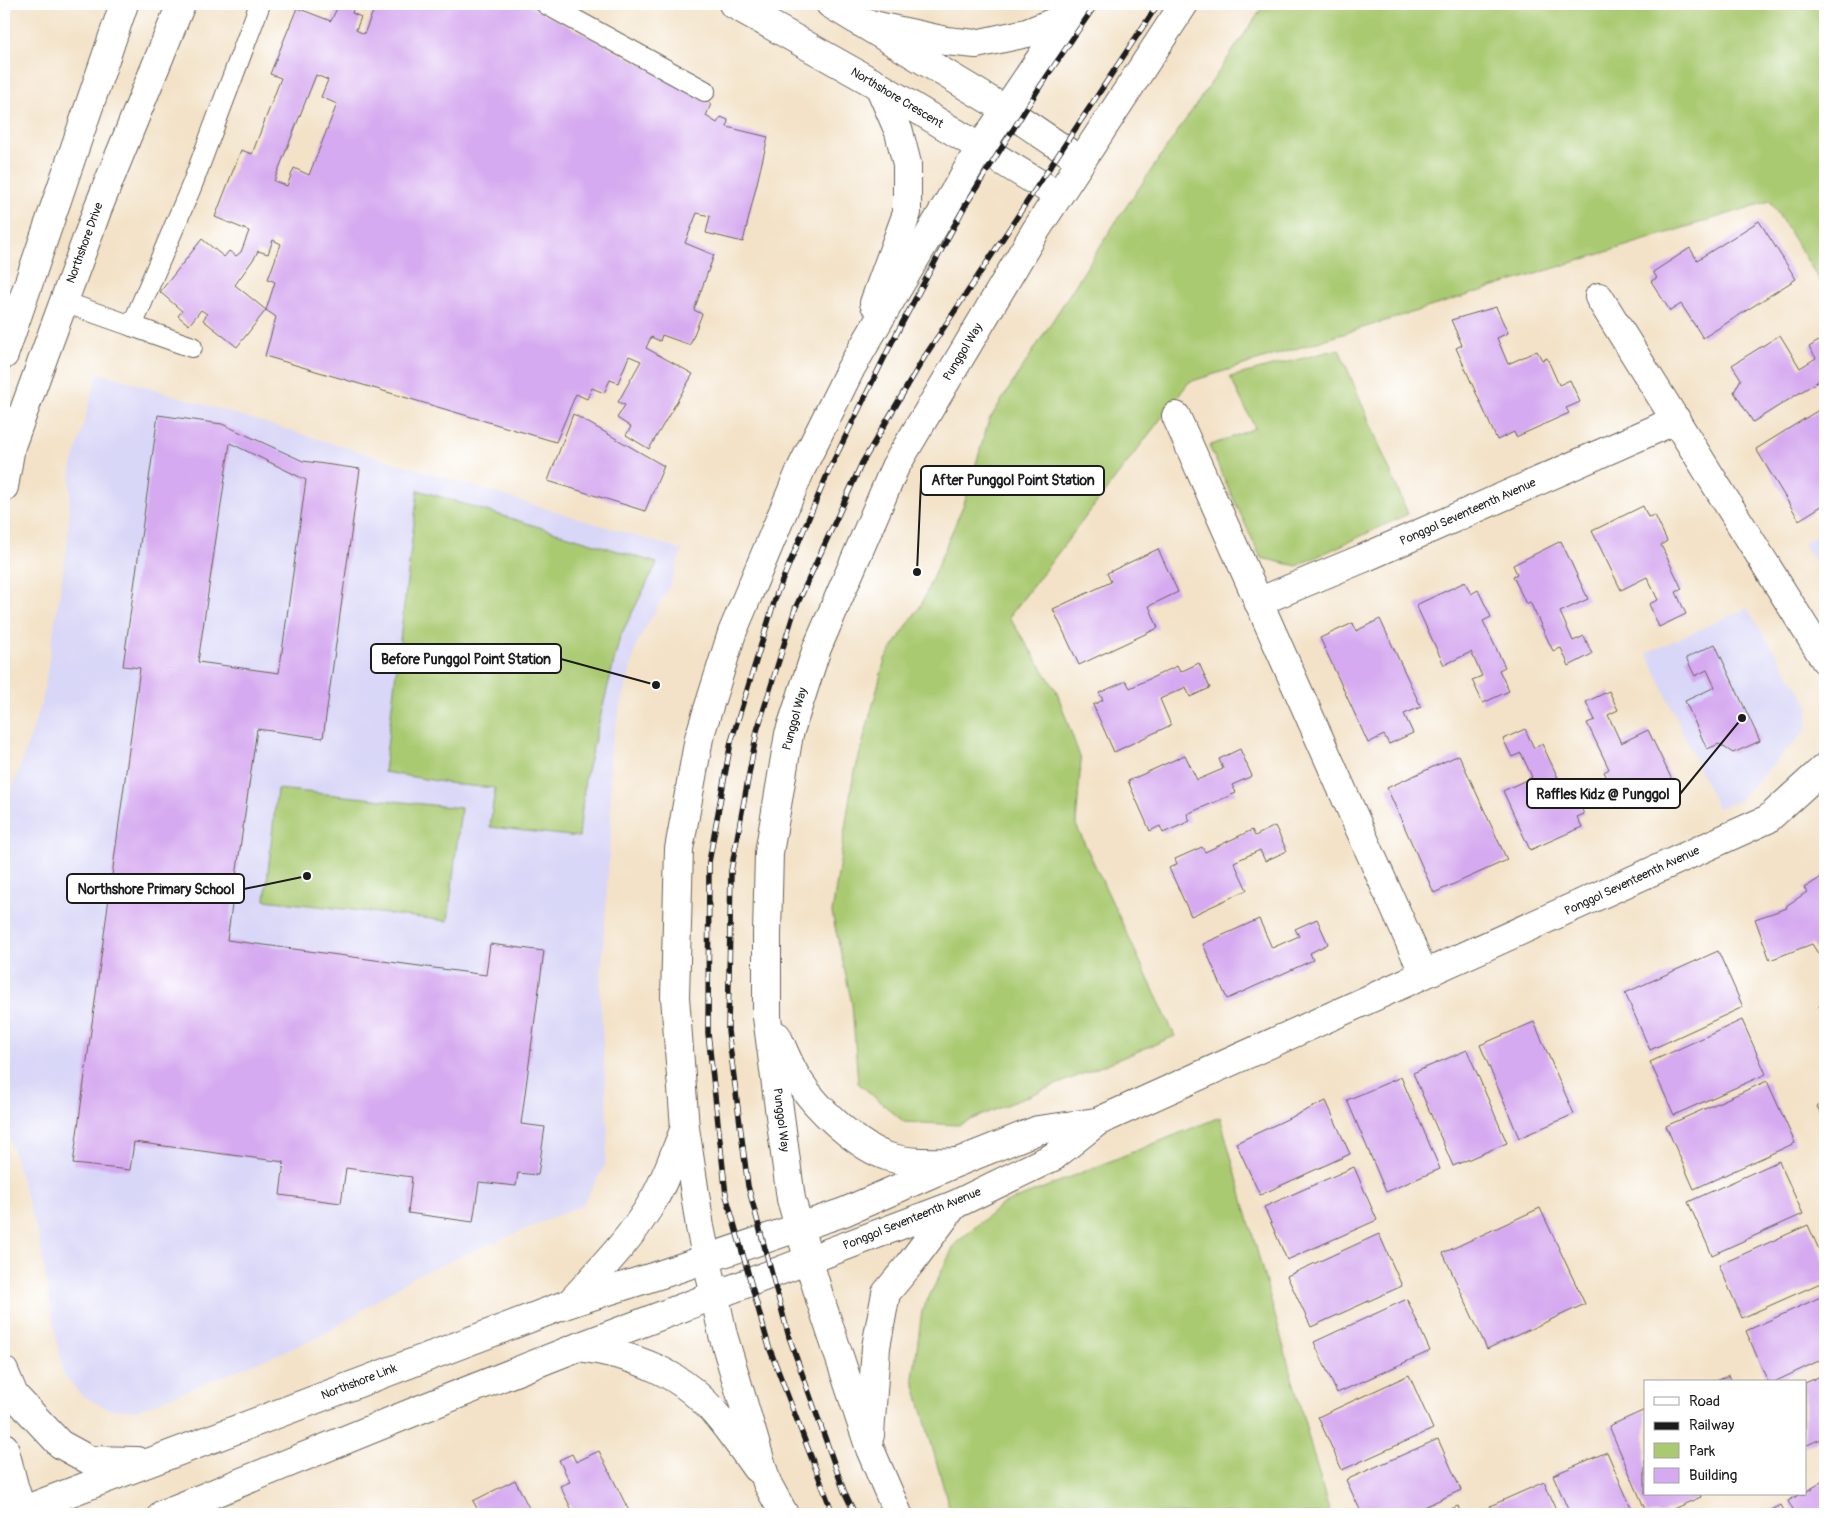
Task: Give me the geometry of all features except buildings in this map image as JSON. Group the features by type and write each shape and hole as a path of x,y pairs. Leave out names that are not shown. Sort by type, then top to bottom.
{"street":[{"path":"4,355 124,4"},
{"name":"Northshore Drive","path":"4,487 12,446 98,208 181,4"},
{"name":"Northshore Crescent","path":"734,4 878,86 1058,195"},
{"path":"830,4 1006,110 1080,161"},
{"name":"Punggol Way","path":"898,1514 870,1449 808,1260 791,1198 767,1017 769,852 789,734 817,648 895,467 1058,195 1184,4"},
{"path":"859,22 946,41 976,44 1027,33 1073,10"},
{"path":"767,1483 723,1335 707,1259 685,1128 675,998 679,849 699,738 732,633 801,469 851,368 980,148 1073,10"},
{"path":"851,368 907,213 907,164 899,132 878,86"},
{"path":"1599,297 1825,660"},
{"path":"1176,416 1424,974"},
{"name":"Ponggol Seventeenth Avenue","path":"1258,602 1382,550 1676,419"},
{"name":"Ponggol Seventeenth Avenue","path":"715,1295 954,1205 1052,1157 1097,1122 1548,920 1768,819 1825,767"},
{"path":"767,1017 798,1081 820,1110 859,1141 888,1157 911,1162 958,1162"},
{"name":"Ponggol Seventeenth Avenue","path":"707,1259 844,1212 958,1162 1038,1130 1097,1122"},
{"path":"570,1303 625,1243 655,1198 685,1128"},
{"path":"870,1449 876,1348 886,1293 954,1205"},
{"name":"Northshore Link","path":"20,1513 151,1461 570,1303 707,1259"},
{"path":"164,1514 416,1410 715,1295"},
{"path":"578,1347 611,1351 667,1373 692,1391 719,1417 767,1483 784,1514"},
{"path":"4,1371 14,1395 60,1444 89,1460 151,1461"},
{"path":"4,1447 20,1513"}],"lane":[{"path":"132,326 192,185 260,4"},
{"path":"546,4 705,90"},
{"path":"64,302 192,347"}],"shaded area":[{"path":"98,372 682,550 669,587 637,643 610,749 611,830 600,994 608,1130 605,1166 582,1205 415,1276 320,1337 136,1411 109,1409 82,1396 63,1374 39,1240 10,1141 4,1014 4,923 9,799 42,702 67,548 71,470"},
{"path":"1825,530 1825,578 1803,544"},
{"path":"1747,608 1809,705 1806,730 1738,801 1717,808 1647,653"}],"green space":[{"path":"1265,4 1825,4 1825,289 1770,201 1189,382 1009,617 1056,690 1081,760 1076,825 1175,1036 958,1125 904,1122 858,1083 852,1004 832,913 852,783 885,659 921,605 965,501 989,420 1115,223"},
{"path":"1339,349 1408,514 1297,566 1261,558 1209,446 1255,428 1230,377"},
{"path":"418,490 657,563 620,637 585,779 579,837 490,827 495,788 460,785 384,772"},
{"path":"277,789 461,808 448,921 265,900"},
{"path":"1220,1117 1330,1514 951,1514 913,1378 922,1311 955,1244 1001,1205"}],"railway":[{"path":"833,1514 769,1347 726,1195 708,1033 709,862 731,742 777,593 830,468 891,344 965,206 1041,85 1096,4"},
{"path":"855,1514 844,1491 789,1337 748,1186 728,1031 731,871 757,731 795,609 862,463 925,356 1158,4"}],"place":[{"name":"After Punggol Point Station","path":"917,572"},
{"name":"Before Punggol Point Station","path":"656,685"},
{"name":"Raffles Kidz @ Punggol","path":"1742,718"},
{"name":"Northshore Primary School","path":"307,876"}]}
